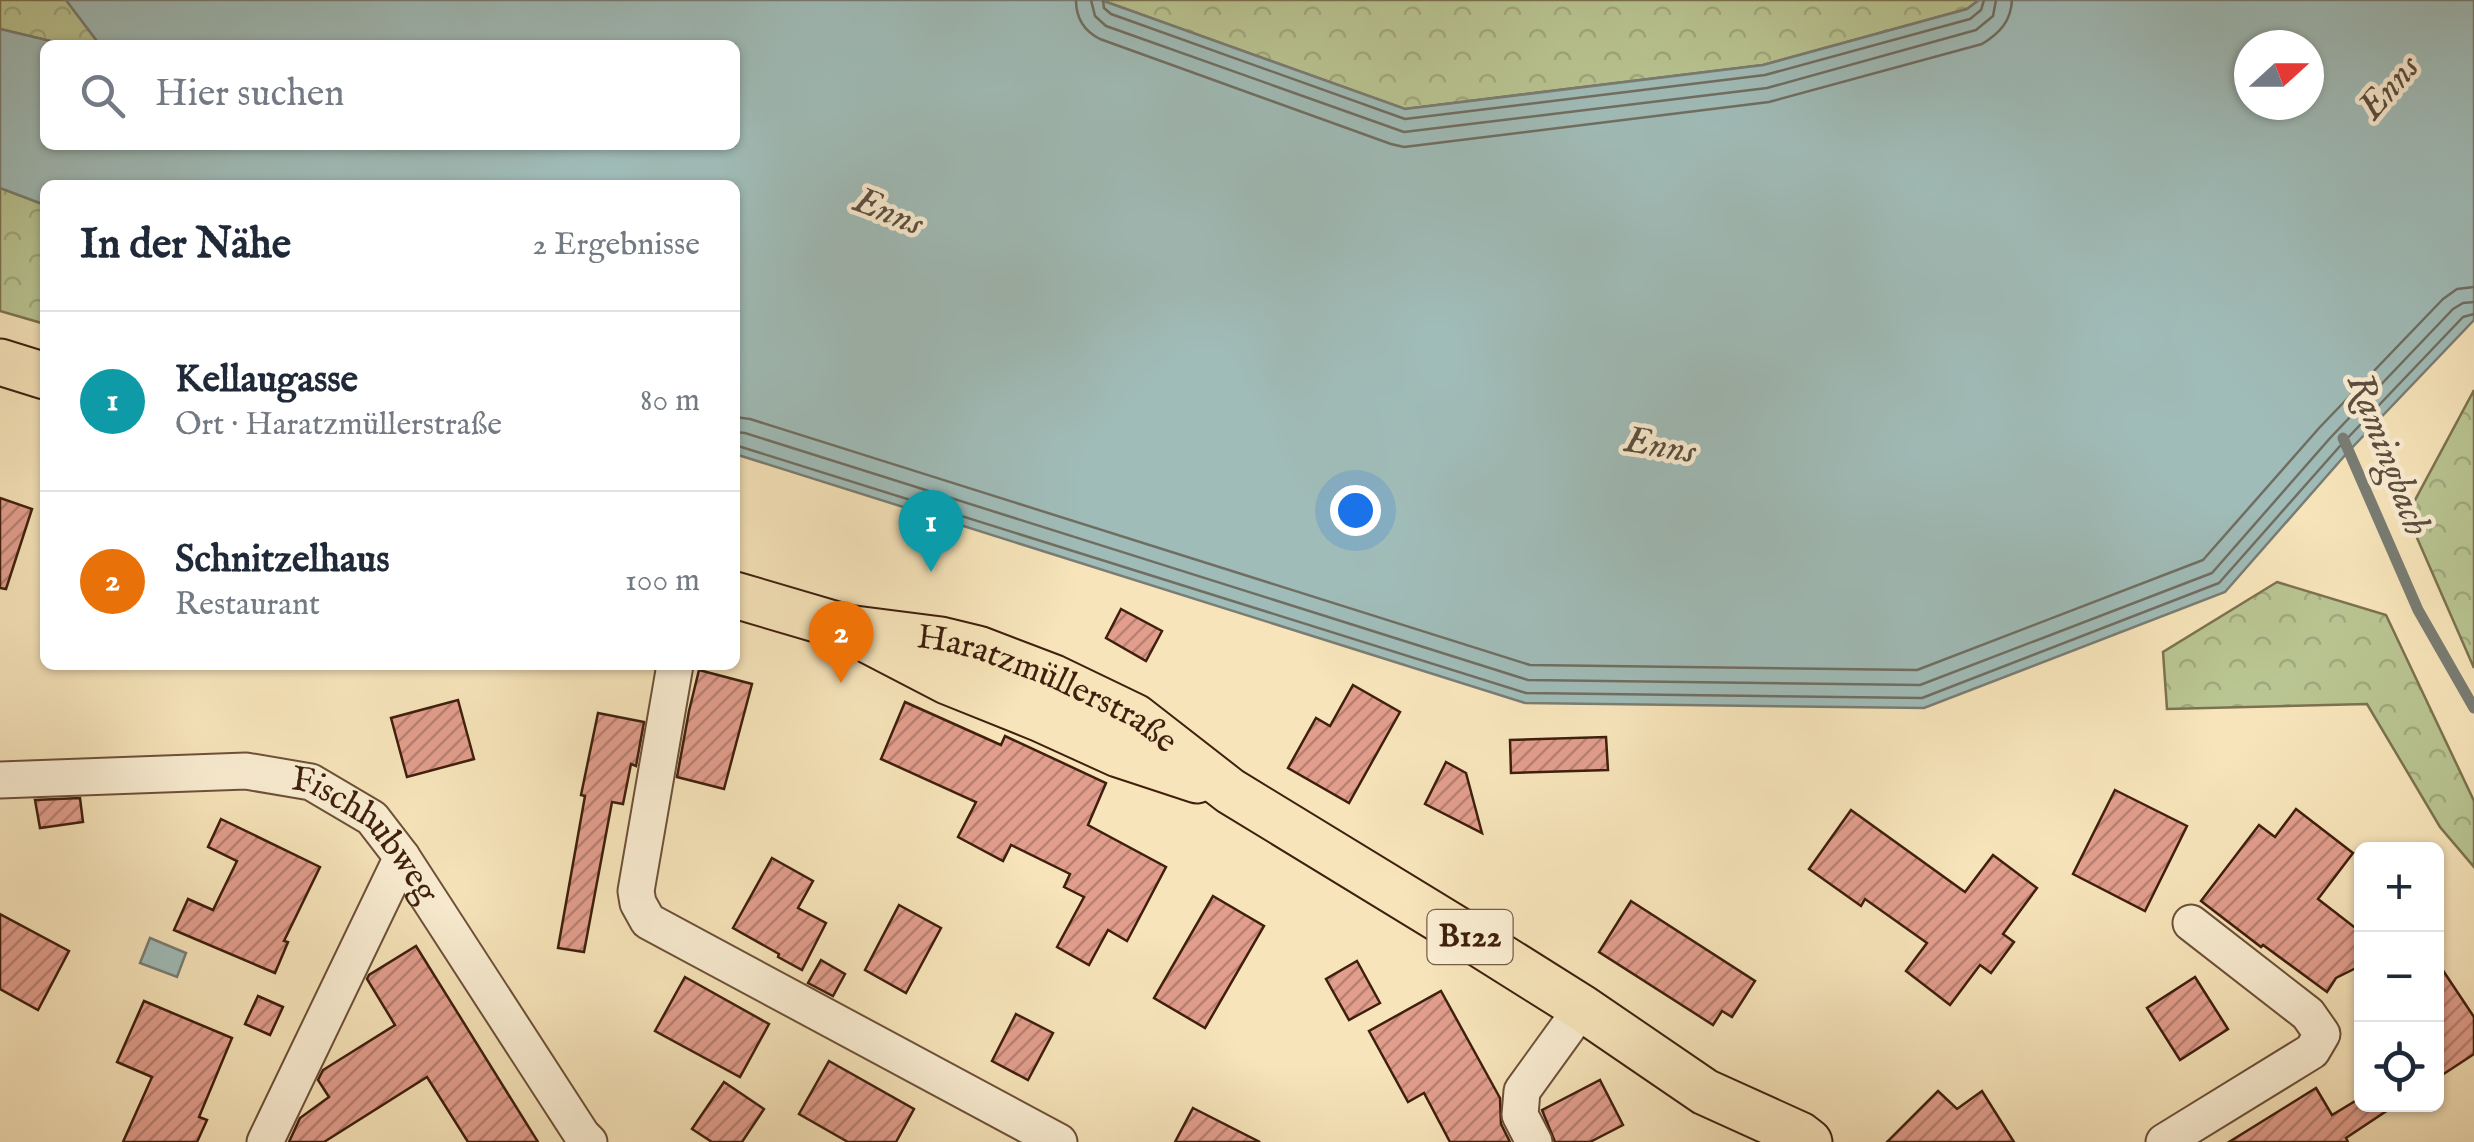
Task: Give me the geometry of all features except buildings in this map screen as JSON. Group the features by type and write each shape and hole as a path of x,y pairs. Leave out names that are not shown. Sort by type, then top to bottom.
{"main road":[{"path":"0,362 40,374"},
{"name":"Haratzmüllerstraße","path":"740,596 847,628 941,640 978,649 1054,678 1136,717 1230,791 1582,1008 1705,1092 1809,1142"},
{"name":"Haratzmüllerstraße","path":"1705,1092 1748,1142"}],"street":[{"path":"674,670 636,890 648,921 1059,1142"},
{"name":"Fischhubweg","path":"0,780 246,771 311,782 372,818 402,857 589,1142"},
{"path":"265,1142 402,857"},
{"path":"2164,1142 2312,1051 2322,1034 2308,1014 2191,923"},
{"path":"1534,1142 1520,1115 1522,1091 1582,1008"}],"green space":[{"path":"0,0 66,0 96,40 46,40 0,29"},
{"path":"1101,0 1979,0 1967,9 1763,65 1405,109"},
{"path":"0,188 40,203 40,323 0,311"},
{"path":"2474,390 2474,668 2407,515"},
{"path":"2277,582 2386,615 2474,801 2474,867 2440,827 2367,704 2167,709 2163,652"}],"water":[{"name":"Enns","path":"66,0 1101,0 1405,109 1763,65 1967,9 1979,0 2474,0 2474,320 2347,453 2225,592 1924,708 1525,703 740,456 740,180 40,180 40,203 0,188 0,29 46,40 40,40 40,150 740,150 740,40 96,40"},
{"path":"150,938 186,953 177,977 140,963"}],"waterway":[{"name":"Ramingbach","path":"2343,438 2418,610 2474,708"}],"place":[{"name":"Kellaugasse","path":"931,572"},
{"name":"Schnitzelhaus","path":"841,683"}]}
